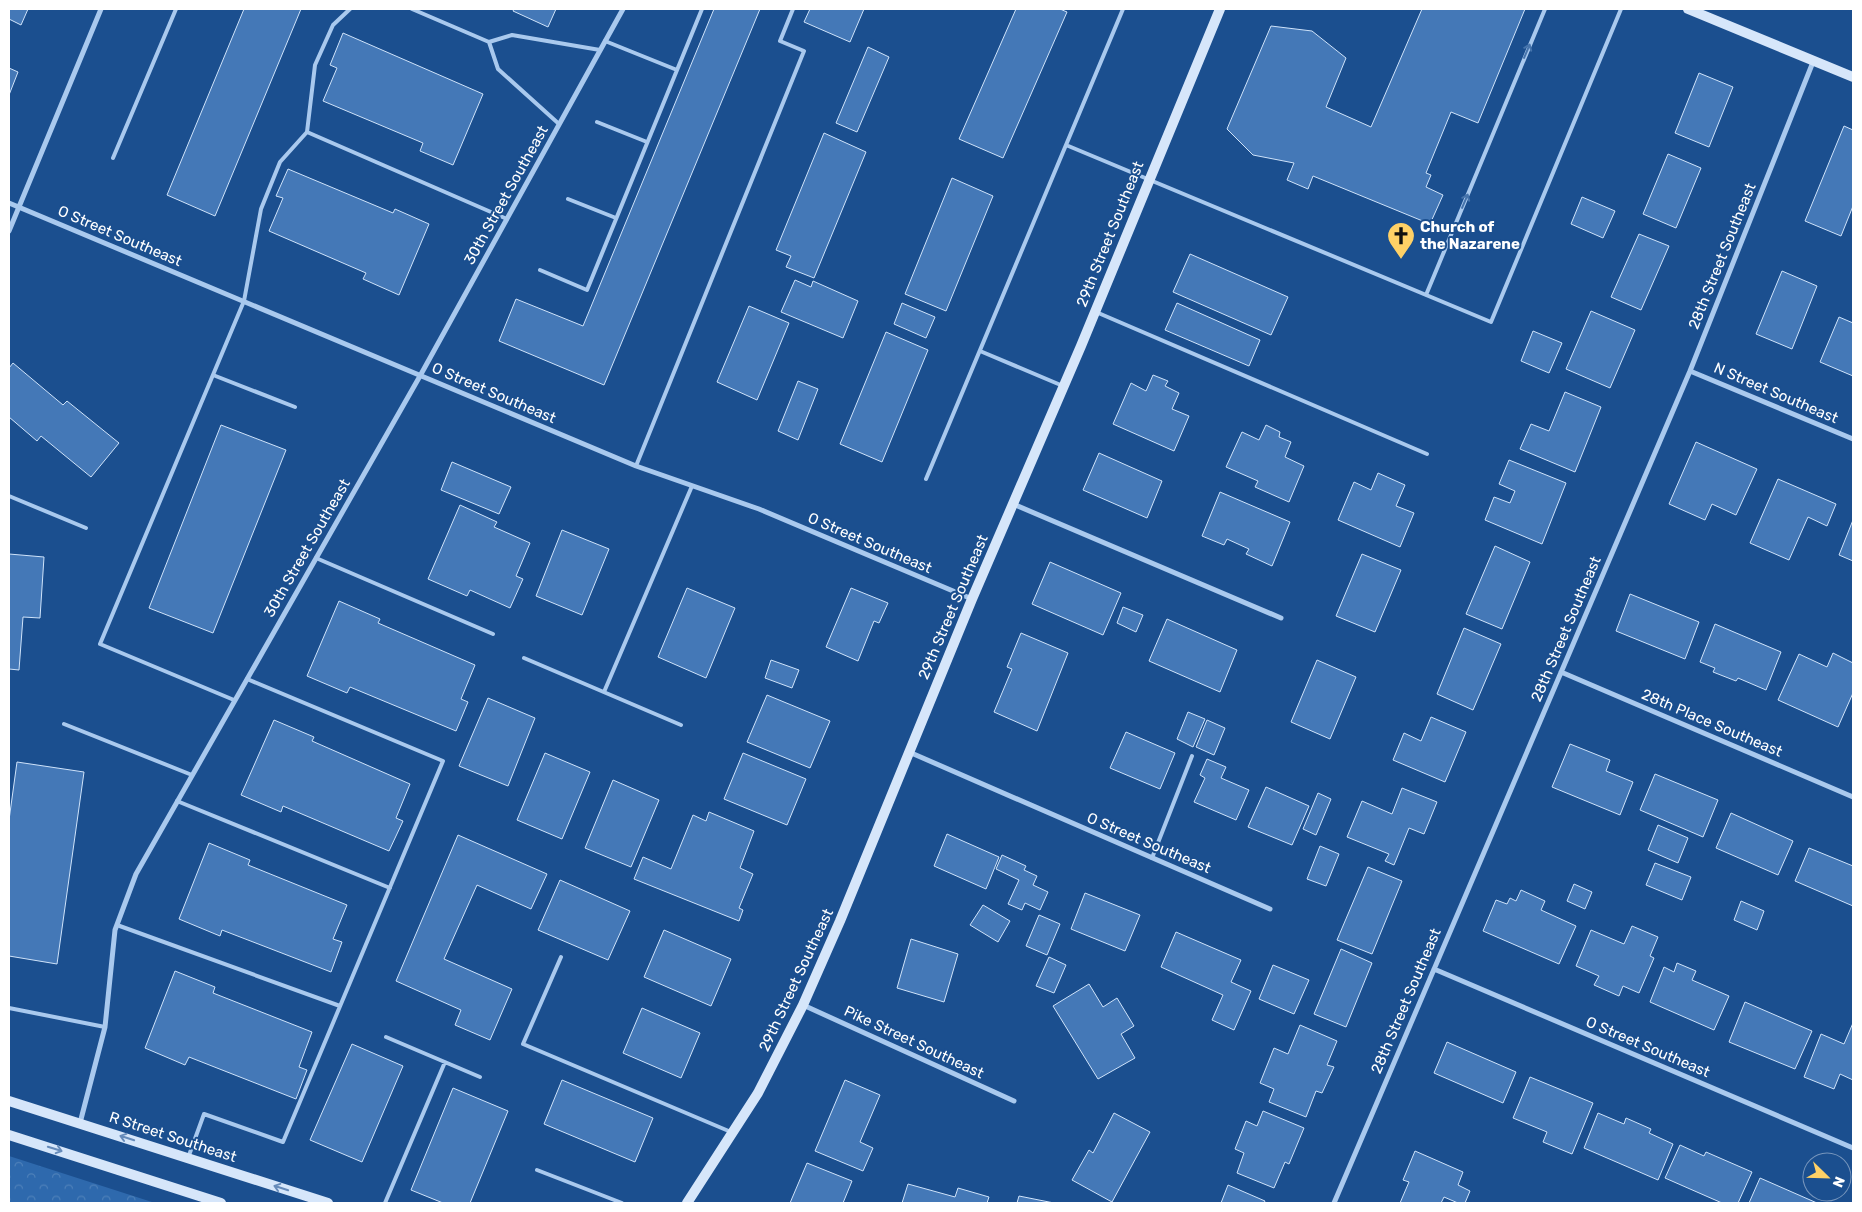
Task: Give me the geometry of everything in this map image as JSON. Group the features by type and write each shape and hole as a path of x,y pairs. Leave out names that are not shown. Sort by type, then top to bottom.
{"street":[{"path":"9,231 101,9"},
{"name":"30th Street Southeast","path":"80,1123 105,1027 111,955 117,925 136,874 420,376 623,9"},
{"name":"29th Street Southeast","path":"687,1203 758,1093 803,1005 840,921 972,599 1095,312 1220,9"},
{"path":"1688,9 1853,77"},
{"name":"28th Street Southeast","path":"1334,1203 1690,371 1813,62"},
{"name":"O Street Southeast","path":"9,202 636,466 758,509 972,599"},
{"name":"N Street Southeast","path":"1690,371 1853,439"},
{"path":"1013,504 1281,618"},
{"name":"28th Place Southeast","path":"1561,672 1853,797"},
{"name":"O Street Southeast","path":"909,752 1270,909"},
{"name":"O Street Southeast","path":"1434,969 1853,1148"},
{"name":"Pike Street Southeast","path":"803,1005 1014,1101"},
{"name":"R Street Southeast","path":"9,1100 328,1203"},
{"path":"9,1135 221,1203"}],"lane":[{"path":"113,158 176,9"},
{"path":"234,700 100,644 244,301 260,209 280,162 307,132 315,65 333,25 350,9"},
{"path":"412,9 489,42 512,35 600,50"},
{"path":"540,270 587,290 702,9"},
{"path":"636,466 804,52 780,42 793,9"},
{"path":"926,479 1123,9"},
{"path":"1426,295 1545,9"},
{"path":"1066,144 1491,322 1622,9"},
{"path":"605,41 677,70"},
{"path":"489,42 498,70 559,124"},
{"path":"597,122 648,142"},
{"path":"307,132 506,219"},
{"path":"568,198 616,218"},
{"path":"1095,312 1427,454"},
{"path":"980,351 1063,386"},
{"path":"213,375 294,407"},
{"path":"604,692 692,486"},
{"path":"9,496 86,528"},
{"path":"316,558 493,634"},
{"path":"524,658 681,725"},
{"path":"188,1158 204,1114 283,1142 443,761 247,679"},
{"path":"64,724 192,775"},
{"path":"1152,858 1192,756"},
{"path":"177,801 390,888"},
{"path":"117,925 340,1006"},
{"path":"561,957 524,1044 733,1133"},
{"path":"9,1008 105,1027"},
{"path":"386,1037 480,1077"},
{"path":"385,1203 445,1062"},
{"path":"537,1170 622,1203"}],"green space":[{"path":"9,1156 155,1203 9,1203"}],"building":[{"path":"9,9 28,9 21,25 9,19"},
{"path":"244,9 301,9 215,216 167,195"},
{"path":"514,9 556,9 548,27 513,11"},
{"path":"714,9 760,9 604,385 499,341 516,299 583,326"},
{"path":"810,9 864,9 850,42 804,22"},
{"path":"1016,9 1060,9 1067,12 1003,158 959,139"},
{"path":"1422,9 1525,9 1478,123 1451,112 1426,173 1431,175 1426,187 1443,195 1430,224 1313,176 1308,189 1287,180 1294,163 1253,155 1227,129 1271,26 1312,31 1346,58 1326,107 1371,127"},
{"path":"343,33 483,94 453,165 420,151 423,143 323,101 337,68 330,65"},
{"path":"868,47 889,57 857,132 836,123"},
{"path":"9,68 18,72 9,95"},
{"path":"1699,73 1733,87 1709,147 1675,133"},
{"path":"1844,126 1853,130 1853,206 1841,236 1805,221"},
{"path":"824,133 866,152 814,278 786,267 791,256 776,250"},
{"path":"1668,154 1701,168 1676,228 1643,214"},
{"path":"288,169 393,213 395,209 429,224 399,295 363,279 366,273 269,231 283,198 276,196"},
{"path":"952,178 993,196 946,311 905,294"},
{"path":"1582,197 1615,211 1603,238 1571,224"},
{"path":"1639,234 1669,246 1641,310 1611,297"},
{"path":"1190,254 1288,297 1271,335 1173,292"},
{"path":"1782,271 1817,286 1792,349 1756,334"},
{"path":"795,280 811,287 813,281 858,301 843,338 781,312"},
{"path":"902,303 935,317 926,338 894,324"},
{"path":"1177,303 1260,340 1249,366 1165,330"},
{"path":"749,306 789,323 757,400 717,382"},
{"path":"1591,311 1635,330 1610,388 1566,369"},
{"path":"1839,317 1853,323 1853,376 1820,362"},
{"path":"1533,331 1562,343 1549,373 1521,361"},
{"path":"886,332 928,350 882,462 840,444"},
{"path":"13,363 63,405 67,401 119,443 91,477 41,436 37,441 9,417 9,368"},
{"path":"1153,375 1168,381 1165,386 1179,393 1172,409 1189,416 1174,451 1113,424 1131,383 1146,391"},
{"path":"798,381 818,389 798,440 778,431"},
{"path":"1565,392 1601,407 1575,472 1520,449 1531,424 1549,431"},
{"path":"221,425 286,450 213,633 149,608"},
{"path":"1266,425 1280,432 1279,437 1291,442 1285,457 1304,466 1289,502 1255,487 1258,481 1226,467 1242,432 1259,440"},
{"path":"1696,442 1757,469 1736,515 1712,504 1705,520 1669,504"},
{"path":"1099,453 1162,481 1147,518 1083,490"},
{"path":"1509,460 1566,483 1542,544 1485,520 1494,497 1510,503 1515,491 1499,484"},
{"path":"452,462 511,487 499,514 441,490"},
{"path":"1378,473 1405,485 1396,506 1414,513 1400,547 1338,520 1354,482 1371,490"},
{"path":"1778,479 1836,504 1827,526 1808,517 1789,560 1750,543"},
{"path":"1220,492 1290,522 1272,566 1246,554 1249,549 1227,539 1224,545 1202,536"},
{"path":"460,505 497,522 494,527 530,543 516,576 523,579 510,608 470,590 467,596 428,579"},
{"path":"1853,520 1853,561 1839,555"},
{"path":"562,530 609,549 582,615 536,596"},
{"path":"1495,546 1530,562 1502,629 1466,614"},
{"path":"9,554 44,557 40,618 23,617 19,670 9,669"},
{"path":"1362,554 1401,570 1375,632 1336,616"},
{"path":"1050,562 1121,593 1103,635 1032,604"},
{"path":"687,588 735,608 706,678 658,657"},
{"path":"851,588 888,603 879,623 874,621 858,661 826,647"},
{"path":"1630,594 1699,622 1685,659 1616,631"},
{"path":"339,601 380,619 378,623 475,665 461,699 468,702 456,731 350,687 347,693 307,676"},
{"path":"1123,607 1143,615 1136,632 1117,623"},
{"path":"1167,619 1237,650 1220,692 1149,661"},
{"path":"1715,624 1781,652 1766,690 1738,678 1736,681 1713,672 1715,668 1700,662"},
{"path":"1464,628 1501,644 1473,710 1437,694"},
{"path":"1021,633 1068,653 1037,731 994,712 1012,669 1007,667"},
{"path":"1833,653 1853,663 1853,693 1838,727 1778,700 1799,654 1827,667"},
{"path":"771,660 799,670 792,688 765,678"},
{"path":"1317,660 1356,677 1330,739 1291,722"},
{"path":"767,695 830,721 810,768 747,742"},
{"path":"488,698 535,718 508,786 459,766"},
{"path":"1188,712 1205,719 1193,747 1177,739"},
{"path":"1431,717 1466,732 1445,782 1393,760 1404,733 1421,741"},
{"path":"274,720 314,737 312,741 410,784 396,818 403,821 389,851 283,806 281,812 241,795"},
{"path":"1207,720 1225,728 1214,755 1196,747"},
{"path":"1126,732 1175,753 1160,789 1110,768"},
{"path":"1570,744 1610,760 1606,771 1633,782 1620,815 1552,787"},
{"path":"545,753 590,772 562,839 517,820"},
{"path":"743,753 806,779 787,825 724,799"},
{"path":"1207,759 1226,767 1221,778 1249,790 1236,820 1194,802 1205,778 1200,775"},
{"path":"17,762 84,772 57,964 9,956 9,820"},
{"path":"1655,774 1718,800 1703,837 1640,810"},
{"path":"613,780 659,800 631,867 585,848"},
{"path":"1266,787 1309,806 1292,845 1248,827"},
{"path":"1402,788 1437,802 1424,834 1409,828 1394,865 1385,861 1389,854 1347,837 1362,801 1392,814"},
{"path":"1318,793 1331,799 1316,835 1303,829"},
{"path":"709,812 754,831 740,868 753,874 739,908 743,910 739,921 634,879 643,857 671,869 693,815 706,821"},
{"path":"1731,813 1793,841 1778,875 1716,848"},
{"path":"1658,825 1688,838 1678,863 1648,850"},
{"path":"947,834 999,857 986,889 934,866"},
{"path":"458,835 547,874 531,909 477,885 444,959 512,989 490,1040 455,1025 461,1010 396,981"},
{"path":"209,843 250,860 248,865 347,905 333,939 342,942 331,972 222,930 220,936 179,919"},
{"path":"1320,846 1339,854 1326,886 1307,879"},
{"path":"1809,848 1853,866 1853,906 1795,881"},
{"path":"1002,855 1026,866 1024,870 1037,876 1033,885 1048,892 1040,910 1025,903 1022,910 1008,904 1019,880 996,869"},
{"path":"1655,863 1691,877 1682,900 1646,885"},
{"path":"1368,867 1402,881 1372,954 1337,940"},
{"path":"560,880 630,911 608,960 538,930"},
{"path":"1574,884 1592,892 1585,909 1567,901"},
{"path":"1521,890 1545,901 1541,910 1576,926 1559,964 1483,931 1496,900 1507,904 1510,898 1516,901"},
{"path":"1085,893 1140,915 1125,951 1071,929"},
{"path":"1741,901 1764,911 1757,930 1734,920"},
{"path":"983,905 1010,921 998,942 970,925"},
{"path":"1039,915 1060,924 1047,955 1026,946"},
{"path":"1632,926 1658,937 1650,956 1654,958 1639,993 1623,986 1619,996 1594,985 1599,976 1576,966 1591,930 1624,944"},
{"path":"664,930 731,959 711,1006 644,977"},
{"path":"1176,932 1241,960 1231,982 1251,991 1234,1030 1212,1020 1223,995 1161,967"},
{"path":"911,939 958,954 944,1002 897,988"},
{"path":"1341,949 1372,963 1346,1027 1314,1014"},
{"path":"1049,957 1066,965 1054,993 1036,986"},
{"path":"1677,963 1696,971 1692,980 1729,996 1714,1030 1650,1002 1664,967 1674,972"},
{"path":"1273,965 1309,980 1294,1014 1259,999"},
{"path":"175,971 215,987 213,993 312,1032 299,1067 307,1070 296,1099 189,1057 185,1065 145,1048"},
{"path":"1089,984 1103,1007 1117,998 1134,1026 1121,1034 1135,1058 1098,1079 1053,1006"},
{"path":"1745,1002 1812,1031 1795,1069 1729,1042"},
{"path":"642,1008 700,1033 681,1078 623,1053"},
{"path":"1853,1023 1853,1080 1840,1074 1834,1089 1804,1077 1821,1034 1844,1044"},
{"path":"1300,1025 1337,1041 1327,1065 1334,1067 1322,1093 1316,1091 1306,1117 1269,1102 1274,1089 1260,1083 1274,1048 1288,1054"},
{"path":"1447,1042 1516,1072 1503,1103 1434,1073"},
{"path":"352,1044 403,1066 362,1162 310,1140"},
{"path":"1530,1077 1593,1103 1572,1154 1543,1142 1547,1132 1513,1118"},
{"path":"562,1080 653,1118 635,1162 544,1124"},
{"path":"845,1080 880,1095 860,1142 873,1148 863,1171 815,1151"},
{"path":"453,1088 508,1111 470,1203 443,1203 411,1190"},
{"path":"1263,1111 1304,1128 1289,1164 1285,1162 1274,1188 1237,1173 1244,1153 1235,1149 1246,1121 1257,1126"},
{"path":"1114,1113 1150,1132 1112,1202 1072,1180 1089,1150 1093,1153"},
{"path":"1598,1113 1624,1124 1626,1118 1651,1129 1649,1133 1673,1144 1658,1180 1584,1148"},
{"path":"1680,1145 1704,1156 1706,1152 1752,1172 1738,1203 1722,1203 1665,1178"},
{"path":"1415,1151 1463,1172 1458,1185 1470,1191 1465,1203 1458,1203 1444,1197 1441,1203 1400,1203 1409,1182 1403,1180"},
{"path":"807,1163 852,1181 843,1203 790,1203"},
{"path":"1760,1178 1802,1196 1802,1202 1817,1203 1749,1203"},
{"path":"908,1184 955,1197 958,1188 989,1197 987,1203 902,1203"},
{"path":"1228,1185 1265,1201 1264,1203 1221,1203"},
{"path":"1019,1196 1054,1203 1017,1203"}],"place":[{"name":"Church of the Nazarene","path":"1401,260"}]}
